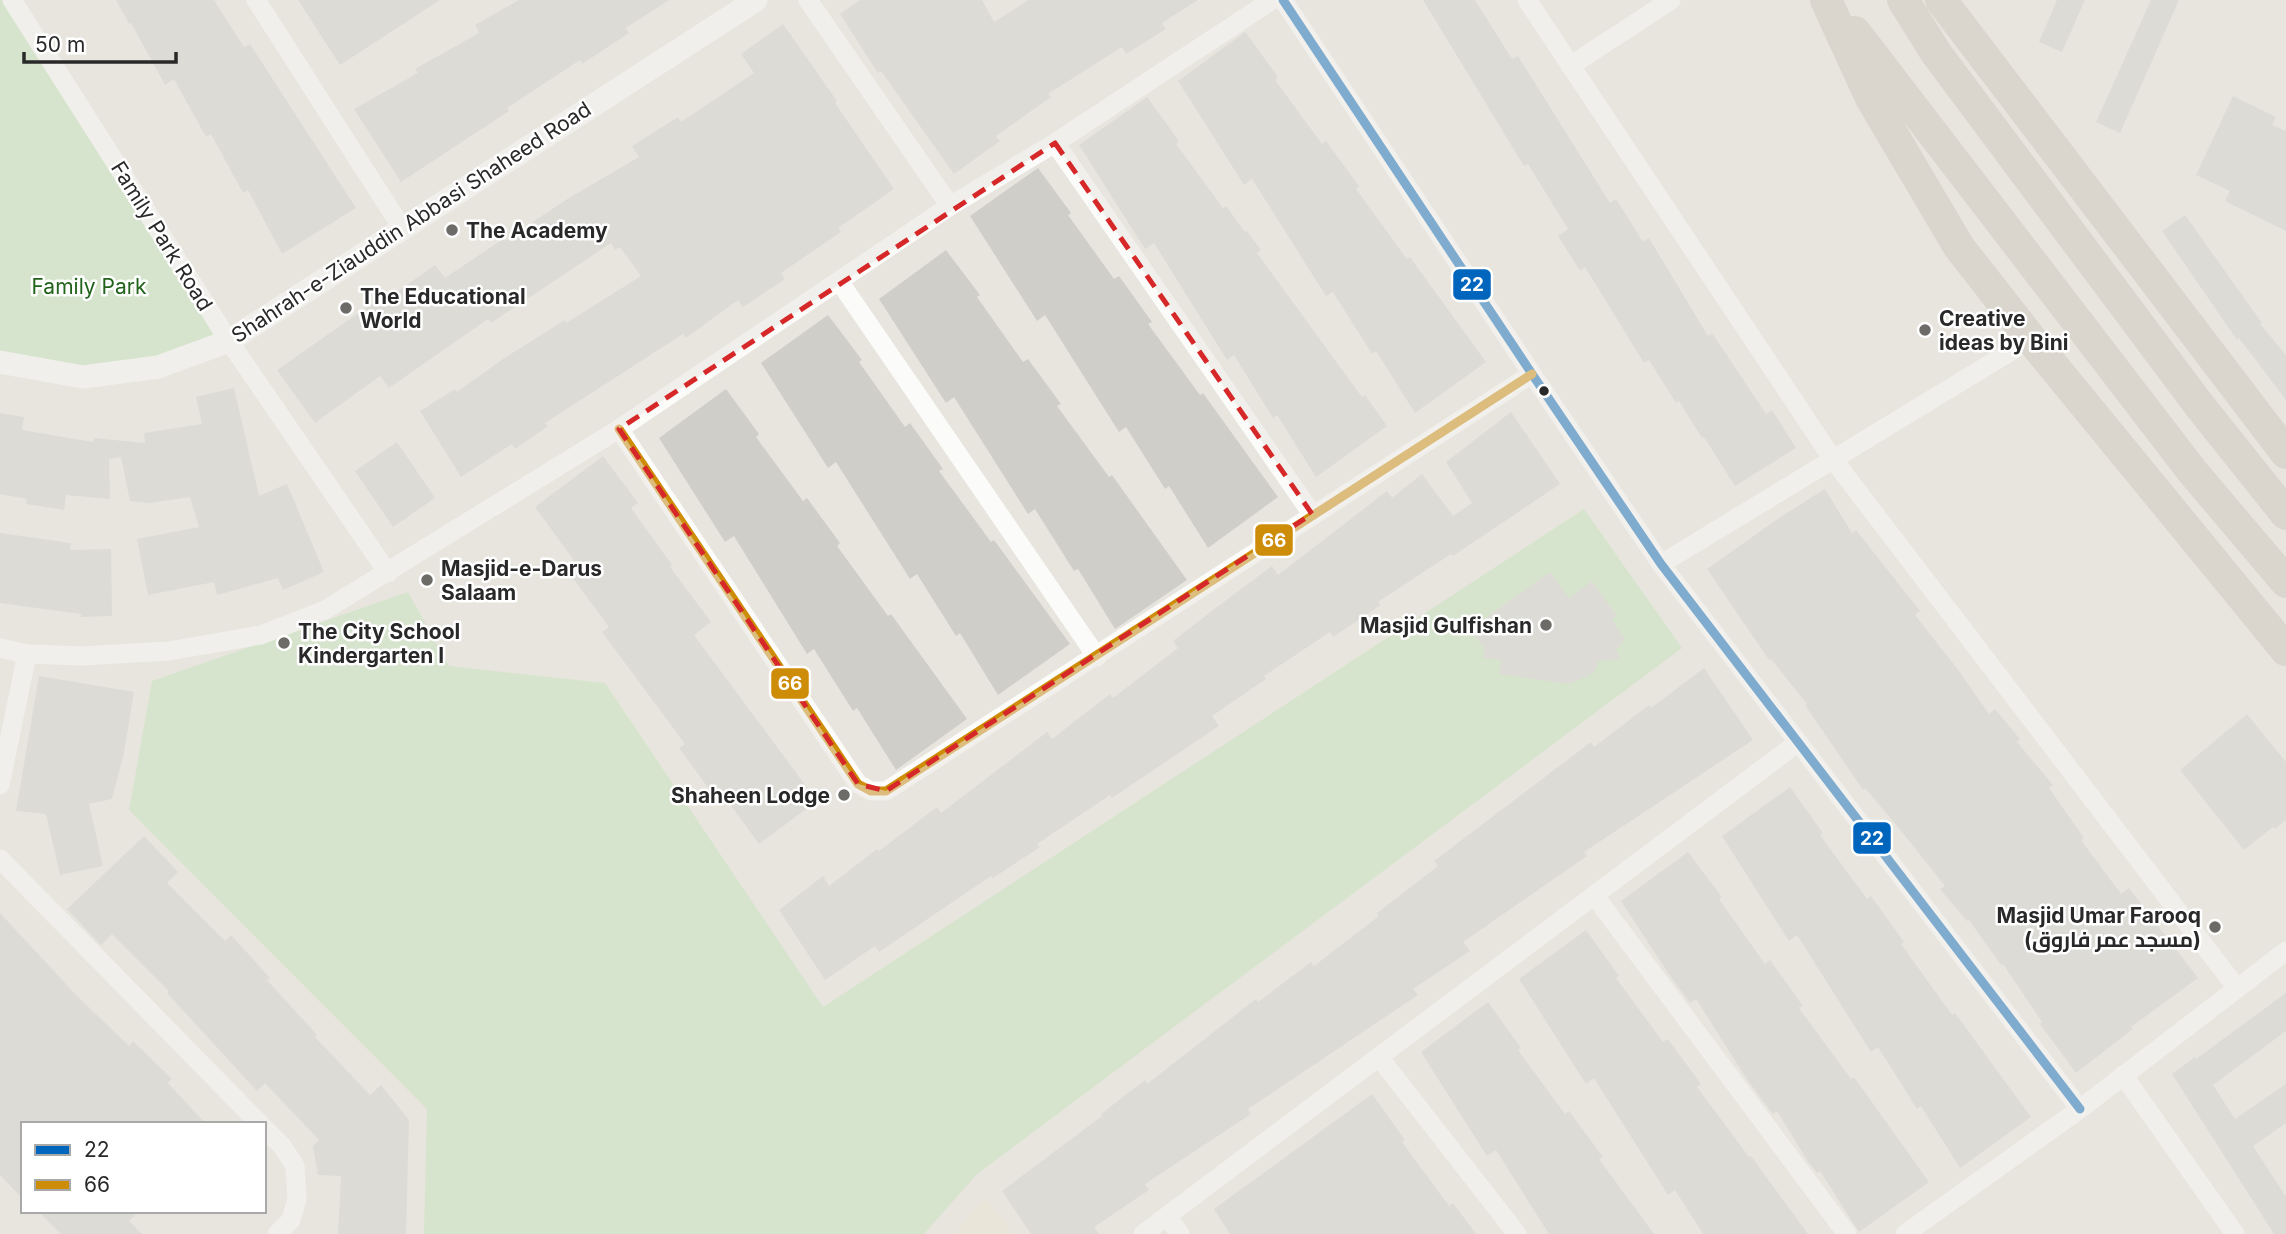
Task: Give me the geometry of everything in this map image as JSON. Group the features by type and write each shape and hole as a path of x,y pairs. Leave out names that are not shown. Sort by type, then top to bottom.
{"highway":[{"path":"1829,0 2192,471 2286,582"},
{"path":"1829,0 1871,98 1959,247 2286,650"},
{"path":"1903,0 1936,53 2199,405 2286,514"},
{"path":"1941,0 2286,453"}],"street":[{"name":"Family Park Road","path":"12,0 229,341 388,573"},
{"path":"256,0 402,228"},
{"name":"Shahrah-e-Ziauddin Abbasi Shaheed Road","path":"0,362 83,377 158,367 229,341 756,0"},
{"path":"808,0 950,206"},
{"path":"0,648 27,654 82,656 169,651 261,635 325,610 619,429 950,206 1055,143 1272,0"},
{"path":"1283,0 1661,564 2080,1109"},
{"path":"1527,0 1832,458 2236,987"},
{"path":"1570,66 1671,0"},
{"path":"1055,143 1312,514"},
{"path":"839,281 1097,657"},
{"path":"1661,564 2031,339"},
{"path":"619,429 858,784 871,791 886,791 1532,374"},
{"path":"0,785 27,654"},
{"path":"1143,1234 1797,743"},
{"path":"0,859 258,1122"},
{"path":"1594,895 1847,1234"},
{"path":"1905,1234 2080,1109 2236,987 2284,957"},
{"path":"1379,1057 1517,1234"},
{"path":"2123,1075 2235,1234"},
{"path":"266,1130 282,1146 295,1166 297,1199 291,1220 276,1234"},
{"path":"1167,1216 1180,1234"}],"highlighted area":[{"path":"1055,143 1312,514 886,791 858,784 619,429"}],"shaded area":[{"path":"986,1198 1013,1234 954,1234"}],"green space":[{"name":"Family Park","path":"0,0 12,0 229,341 83,377 0,361"},
{"path":"1584,509 1682,648 977,1174 924,1234 424,1234 427,1109 129,810 152,681 408,592 449,666 605,683 823,1007"}],"building":[{"path":"116,0 214,0 244,47 250,44 356,208 282,254 248,190 243,193 211,134 206,137 174,79 165,85"},
{"path":"298,0 440,0 340,65"},
{"path":"519,0 669,0 626,28 629,33 582,64 580,60 507,108 509,111 401,182 354,109 418,73 415,69 479,33 475,25"},
{"path":"860,0 982,0 994,22 1029,0 1198,0 1162,23 1166,29 1126,54 1122,47 1048,94 1051,97 996,136 1000,141 954,174 881,71 878,73 840,14"},
{"path":"1423,0 1475,0 1512,59 1518,56 1610,203 1616,199 1643,242 1649,238 1708,336 1712,333 1766,414 1772,410 1796,448 1735,486 1649,360 1644,363 1585,267 1580,271 1558,236 1568,229 1528,164 1524,166"},
{"path":"2057,0 2085,0 2062,52 2039,42"},
{"path":"2151,0 2179,0 2120,133 2096,122"},
{"path":"783,24 894,189 838,228 841,232 781,273 785,279 743,307 738,300 686,338 683,334 545,423 548,426 515,449 512,444 461,477 420,411 455,389 457,392 503,359 641,276 620,247 615,250 611,243 491,323 488,319 389,388 380,376 315,423 277,370 377,300 380,304 435,265 445,278 503,239 504,241 569,198 639,157 632,146 678,117 681,122 754,73 741,54"},
{"path":"1245,32 1278,77 1275,80 1322,144 1326,141 1359,186 1356,189 1407,259 1410,257 1486,362 1415,413 1376,351 1372,354 1333,292 1326,296 1252,179 1244,185 1178,81"},
{"path":"2233,96 2276,117 2272,125 2286,131 2286,231 2225,201 2230,191 2196,175"},
{"path":"1147,97 1179,141 1176,144 1223,208 1226,206 1245,232 1247,231 1261,250 1257,253 1362,397 1365,395 1387,426 1316,477 1277,415 1273,418 1234,355 1227,360 1154,243 1145,249 1079,145"},
{"path":"1038,168 1114,279 1119,276 1152,322 1148,324 1200,395 1203,393 1278,497 1208,548 1169,486 1165,489 1126,427 1119,432 1045,315 1037,321 970,216"},
{"path":"2185,215 2262,323 2260,324 2286,355 2286,400 2239,338 2237,340 2162,231"},
{"path":"946,250 980,295 977,297 1023,362 1028,359 1061,404 1057,406 1109,477 1112,475 1187,580 1115,629 1078,569 1074,571 1035,509 1028,514 954,397 946,403 879,299"},
{"path":"828,315 862,360 859,362 905,427 910,423 943,469 939,471 991,542 994,540 1070,644 998,695 960,633 956,636 917,574 910,579 836,462 828,468 761,363"},
{"path":"234,388 259,496 287,484 324,572 283,590 278,578 217,595 214,582 148,595 137,539 199,527 190,497 149,503 130,501 121,457 109,459 110,499 66,495 64,510 26,504 27,499 0,494 0,413 24,417 22,430 93,442 94,438 145,443 144,433 202,424 196,397"},
{"path":"726,389 759,434 756,437 803,501 807,498 840,543 837,546 888,616 891,614 967,719 896,770 857,708 853,711 814,649 807,654 734,536 725,542 659,438"},
{"path":"1511,412 1560,484 1453,556 1451,554 1378,602 1381,605 1333,637 1330,632 1264,676 1266,679 1212,716 1219,726 1112,798 1110,795 1037,844 1040,847 993,878 991,876 879,952 875,946 825,980 779,910 823,876 829,886 937,807 941,813 1047,732 1052,739 1110,694 1113,698 1178,648 1173,641 1217,607 1272,566 1278,575 1387,491 1392,498 1422,474 1453,516 1472,503 1446,462"},
{"path":"397,442 435,498 393,527 355,471"},
{"path":"603,456 638,503 631,508 711,622 694,635 817,801 759,844 724,796 718,801 679,748 685,744 602,632 609,627 566,569 575,562 535,507"},
{"path":"1825,489 1852,533 1856,530 1920,611 1915,615 1989,714 1995,709 2020,739 2017,742 2053,785 2049,788 2084,838 2081,840 2121,894 2129,888 2198,978 2131,1027 2133,1029 2076,1073 2040,1024 2042,1022 2003,964 2001,965 1969,920 1967,921 1940,889 1945,886 1902,832 1865,788 1863,790 1805,705 1807,704 1771,659 1769,660 1707,569"},
{"path":"0,533 71,543 70,550 111,549 112,616 81,617 81,614 0,603"},
{"name":"Masjid Gulfishan","path":"1550,572 1569,598 1592,581 1617,616 1612,620 1625,639 1616,650 1621,659 1599,661 1594,673 1569,684 1499,674 1501,660 1483,658 1485,649 1470,629"},
{"path":"1704,668 1753,740 1584,852 1587,856 1463,942 1470,951 1413,989 1418,995 1248,1109 1251,1114 1145,1184 1149,1190 1094,1227 1099,1234 1031,1234 1002,1191 1145,1080 1147,1084 1256,999 1258,1002 1311,962 1314,966 1438,866 1434,861 1591,742 1594,747"},
{"path":"39,676 134,692 124,753 112,799 89,804 103,866 60,875 46,814 16,811"},
{"path":"2247,714 2286,762 2286,820 2244,850 2180,770"},
{"path":"1790,787 1823,833 1820,835 1867,899 1871,896 1904,942 1901,944 1952,1015 1955,1013 2031,1117 1960,1168 1921,1106 1917,1109 1878,1047 1871,1052 1797,935 1789,941 1722,836"},
{"path":"144,836 178,872 167,883 225,941 231,935 317,1035 315,1037 370,1095 381,1085 409,1120 406,1234 338,1234 341,1176 318,1175 313,1146 319,1140 265,1083 257,1091 167,993 169,991 112,934 101,945 67,909"},
{"path":"1688,852 1722,897 1719,899 1765,964 1770,960 1803,1006 1799,1008 1851,1079 1854,1077 1929,1182 1859,1232 1820,1171 1817,1173 1809,1163 1777,1111 1773,1114 1748,1081 1696,999 1690,1003 1621,901"},
{"path":"0,913 77,996 129,1046 133,1041 172,1079 168,1083 204,1122 21,1122 21,1197 0,1175"},
{"path":"1586,930 1619,976 1616,978 1663,1042 1668,1039 1701,1084 1697,1087 1808,1234 1703,1234 1675,1190 1668,1195 1594,1078 1586,1084 1519,979"},
{"path":"2286,993 2286,1031 2213,1085 2235,1119 2286,1084 2286,1123 2253,1146 2286,1197 2286,1234 2274,1234 2172,1074"},
{"path":"1488,1002 1521,1048 1518,1050 1565,1114 1569,1111 1603,1157 1599,1159 1654,1234 1549,1234 1496,1150 1487,1156 1421,1052"},
{"path":"1372,1094 1405,1140 1402,1142 1449,1206 1453,1203 1476,1234 1230,1234 1214,1209"},
{"path":"40,1213 137,1213 129,1221 142,1234 61,1234"}],"transit line":[{"name":"22","path":"1283,0 1661,564 2080,1109"},
{"name":"66","path":"619,429 858,784 871,791 886,791 1532,374"}],"place":[{"name":"The Academy","path":"452,230"},
{"name":"The Educational World","path":"346,308"},
{"name":"Creative ideas by Bini","path":"1925,330"},
{"name":"Masjid-e-Darus Salaam","path":"427,580"},
{"name":"Masjid Gulfishan","path":"1546,625"},
{"name":"The City School Kindergarten I","path":"284,643"},
{"name":"Shaheen Lodge","path":"844,795"},
{"name":"Masjid Umar Farooq (مسجد عمر فاروق)","path":"2215,927"}]}
